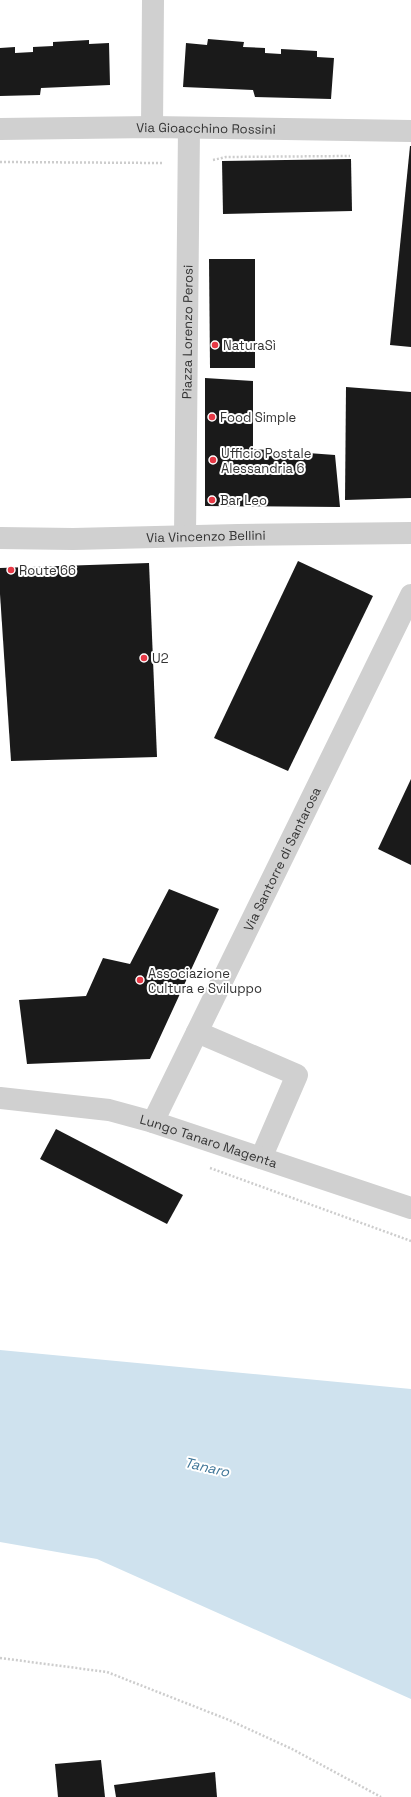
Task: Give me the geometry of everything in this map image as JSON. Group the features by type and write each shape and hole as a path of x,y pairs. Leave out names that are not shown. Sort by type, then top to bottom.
{"street":[{"path":"152,127 153,0"},
{"name":"Via Gioacchino Rossini","path":"0,129 152,127 411,131"},
{"name":"Piazza Lorenzo Perosi","path":"184,536 189,128"},
{"name":"Via Vincenzo Bellini","path":"0,538 73,539 411,533"},
{"name":"Via Santorre di Santarosa","path":"153,1122 411,595"},
{"path":"198,1032 296,1075 261,1158"},
{"name":"Lungo Tanaro Magenta","path":"0,1098 110,1110 153,1122 411,1208"}],"path":[{"path":"207,161 226,157 357,156"},
{"path":"0,162 162,163"},
{"path":"204,1166 411,1240"},
{"path":"0,1658 107,1672 229,1720 285,1745 382,1797"}],"water":[{"name":"Tanaro","path":"0,1350 411,1389 411,1699 97,1559 0,1542"}],"building":[{"path":"208,39 244,42 243,47 265,48 265,53 281,54 281,49 317,51 317,57 334,58 331,99 255,97 253,90 183,87 186,43 207,45"},
{"path":"89,40 89,44 109,43 110,85 41,88 40,95 0,96 0,48 15,47 15,53 33,52 33,47 53,46 53,42"},
{"path":"411,146 411,347 390,345"},
{"path":"351,159 352,211 223,214 222,161"},
{"path":"209,259 255,259 255,368 210,368"},
{"path":"205,378 253,381 253,449 335,455 340,507 205,506"},
{"path":"346,387 411,392 411,498 345,500"},
{"path":"298,561 373,596 288,771 214,738"},
{"path":"149,563 157,757 11,761 0,594 0,568"},
{"path":"411,779 411,865 378,849"},
{"name":"Associazione Cultura e Sviluppo","path":"169,889 219,909 150,1059 27,1064 19,1000 86,996 103,958 130,964"},
{"path":"56,1129 183,1195 167,1224 40,1159"},
{"path":"101,1760 105,1797 58,1797 55,1764"},
{"path":"215,1772 217,1797 116,1797 114,1785"}],"place":[{"name":"NaturaSì","path":"215,345"},
{"name":"Food Simple","path":"212,417"},
{"name":"Ufficio Postale Alessandria 6","path":"213,460"},
{"name":"Bar Leo","path":"212,500"},
{"name":"Route 66","path":"11,570"},
{"name":"U2","path":"144,658"},
{"name":"Associazione Cultura e Sviluppo","path":"140,980"}]}
